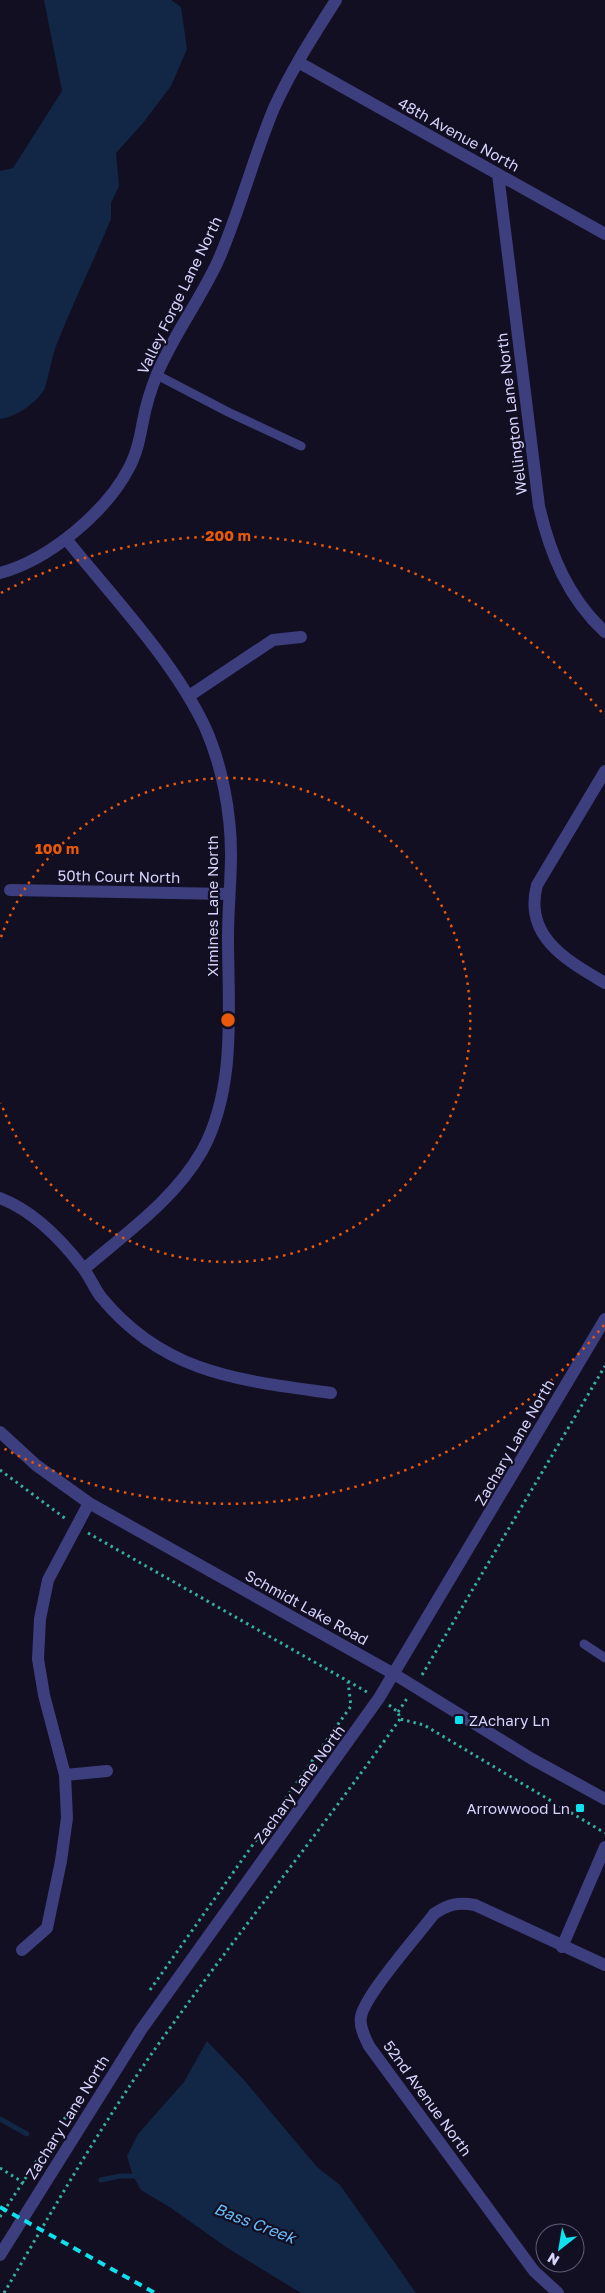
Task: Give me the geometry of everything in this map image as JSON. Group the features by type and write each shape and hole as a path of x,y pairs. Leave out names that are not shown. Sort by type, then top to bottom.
{"street":[{"name":"Valley Forge Lane North","path":"0,573 38,556 66,539 111,495 130,468 157,375 167,352 202,293 231,231 274,110 298,62 336,0"},
{"name":"48th Avenue North","path":"298,62 605,234"},
{"name":"Wellington Lane North","path":"498,174 539,506 546,536 557,566 570,592 589,618 605,632"},
{"name":"Ximines Lane North","path":"66,539 161,657 189,696 206,730 219,770 228,811 231,853 228,894 228,1051 224,1085 216,1118 202,1151 183,1179 160,1204 84,1269"},
{"path":"189,696 272,640 301,637"},
{"path":"605,772 537,885 534,895 540,928 550,945 564,958 605,983"},
{"name":"50th Court North","path":"10,890 228,894"},
{"path":"0,1198 13,1203 41,1222 84,1269 100,1296 123,1320 153,1345 182,1362 214,1373 251,1382 331,1393"},
{"name":"Zachary Lane North","path":"0,2255 141,2030 379,1698 605,1319"},
{"name":"Schmidt Lake Road","path":"0,1432 36,1465 89,1504 394,1674 532,1759 605,1799"},
{"path":"22,1950 47,1928 61,1861 66,1818 65,1775 44,1695 38,1659 40,1619 48,1580 89,1504"},
{"path":"65,1775 107,1771"},
{"path":"605,1847 562,1947 605,1965"},
{"name":"52nd Avenue North","path":"558,2293 534,2271 369,2046 363,2033 360,2018 371,1996 434,1914 446,1906 460,1903 475,1905 562,1947"}],"lane":[{"path":"157,375 228,412 301,446"},
{"path":"584,1644 605,1658"}],"path":[{"path":"398,1712 416,1687 605,1366"},
{"path":"0,1470 76,1526 379,1698 398,1712 400,1719"},
{"path":"146,1996 351,1706 348,1682"},
{"path":"400,1719 424,1725 605,1833"},
{"path":"4,2293 89,2151 154,2050 353,1786 400,1719"},
{"path":"0,2218 104,2060"},
{"path":"0,2168 24,2183"}],"water":[{"path":"44,0 171,0 181,7 187,49 171,86 143,123 116,153 119,186 111,203 111,219 56,346 44,390 25,409 12,416 0,419 0,171 13,168 62,91"},
{"path":"207,2041 244,2080 317,2167 340,2185 416,2293 301,2293 226,2247 171,2208 141,2190 133,2176 127,2156 138,2134 184,2082"}],"waterway":[{"name":"Bass Creek","path":"0,2119 27,2134"},
{"name":"Bass Creek","path":"101,2180 120,2176 133,2176"}],"railway":[{"path":"0,2207 155,2293"}],"place":[{"name":"ZAchary Ln","path":"459,1720"},
{"name":"Arrowwood Ln","path":"580,1808"}]}
